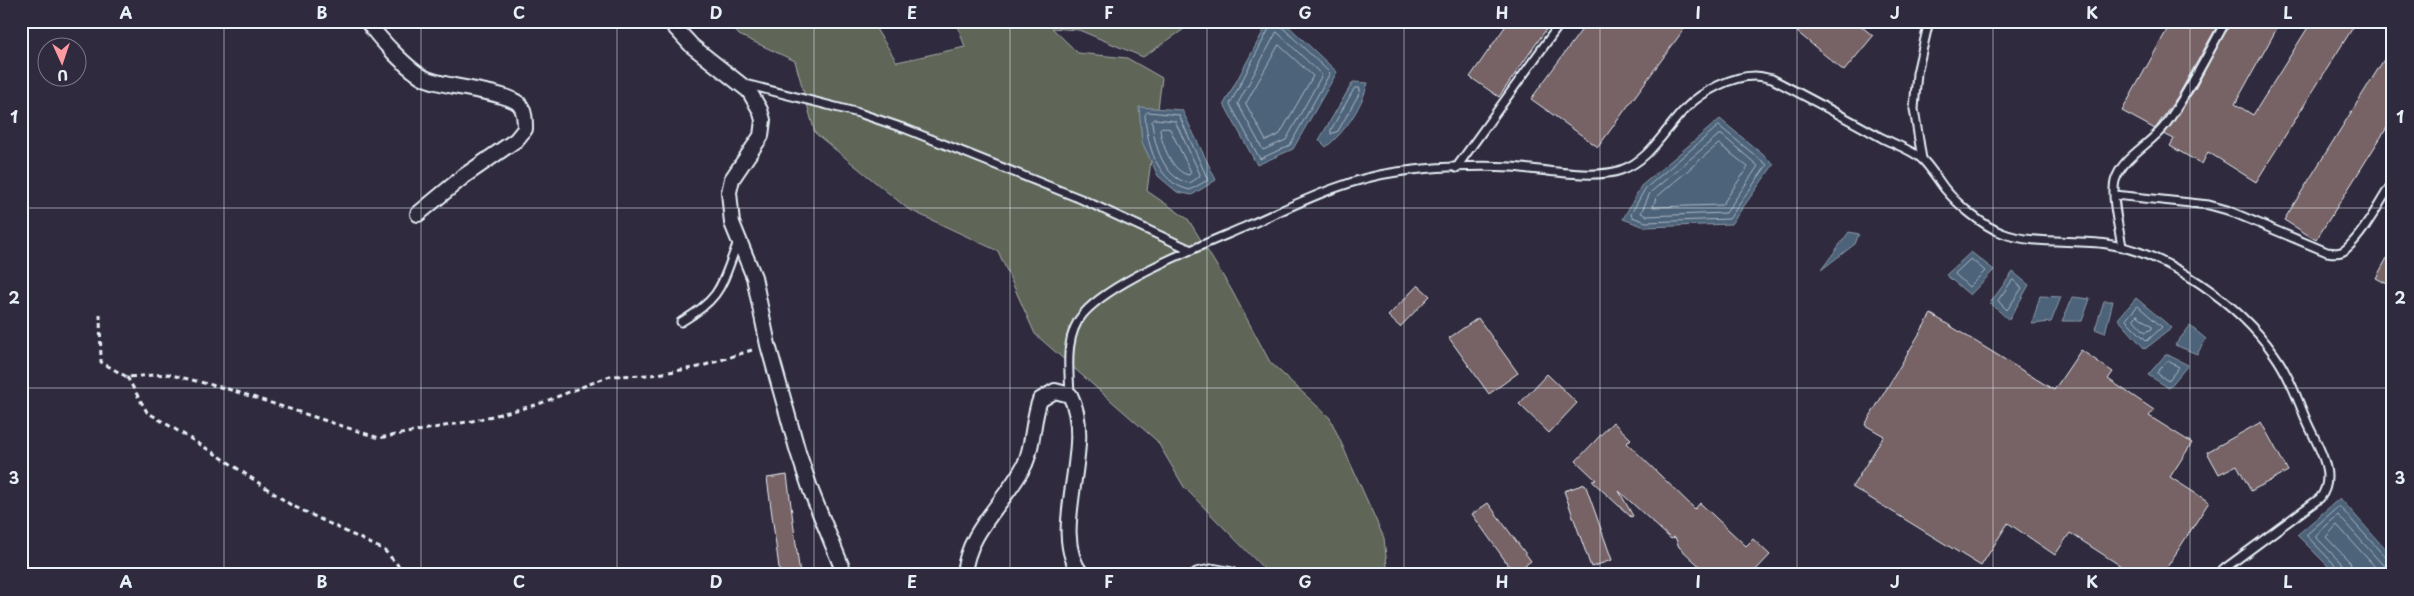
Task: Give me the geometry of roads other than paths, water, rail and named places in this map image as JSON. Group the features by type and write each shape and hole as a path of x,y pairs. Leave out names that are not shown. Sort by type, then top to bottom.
{"street":[{"path":"367,21 415,72 426,79 515,101 524,112 525,129 516,140 464,176 418,214"},
{"path":"669,21 692,46 740,83 754,98 763,120 758,142 737,168 729,192 732,223 738,242 754,277 768,345 811,490 845,575"},
{"path":"964,575 967,554 972,543 1000,504 1024,464 1029,452 1040,400 1055,391 1070,396 1075,405 1079,437 1071,507 1071,544 1075,564 1082,575"},
{"path":"1198,575 1214,572 1230,575"}],"lane":[{"path":"1456,168 1562,21"},
{"path":"1922,159 1914,109 1917,73 1929,21"},
{"path":"2122,246 2115,182 2130,158 2165,125 2226,21"},
{"path":"1070,396 1070,342 1077,323 1084,314 1111,292 1191,250 1349,182 1397,172 1509,167 1567,172 1619,171 1635,164 1650,151 1688,106 1702,95 1729,81 1756,76 1772,79 1922,159 1947,192 1964,208 2002,233 2025,239 2084,241 2122,246 2180,272 2226,301 2264,340 2287,374 2328,473 2327,490 2320,498 2216,575"},
{"path":"740,83 859,113 906,129 1081,199 1191,250"},
{"path":"2115,195 2209,205 2228,210 2327,252 2337,253 2345,250 2360,232 2393,182"},
{"path":"680,322 714,298 723,285 738,242"}],"water":[{"path":"1269,21 1283,21 1337,72 1293,149 1257,165 1224,104"},
{"path":"1353,82 1368,83 1352,118 1340,134 1326,147 1319,140"},
{"path":"1139,107 1182,110 1216,180 1192,195 1177,192 1158,176 1142,142"},
{"path":"1720,119 1774,164 1731,224 1645,227 1623,219 1641,186"},
{"path":"1849,232 1859,234 1855,244 1821,270"},
{"path":"1971,252 1994,270 1970,295 1946,275"},
{"path":"2013,272 2029,285 2009,320 1990,303"},
{"path":"2040,296 2061,297 2051,322 2032,324"},
{"path":"2073,297 2090,299 2082,321 2062,321"},
{"path":"2136,298 2172,328 2145,349 2118,319"},
{"path":"2104,301 2113,301 2105,333 2095,329"},
{"path":"2190,326 2206,339 2197,354 2175,345"},
{"path":"2166,354 2188,365 2169,388 2148,375"},
{"path":"2340,498 2393,558 2393,575 2337,575 2297,535"}]}
